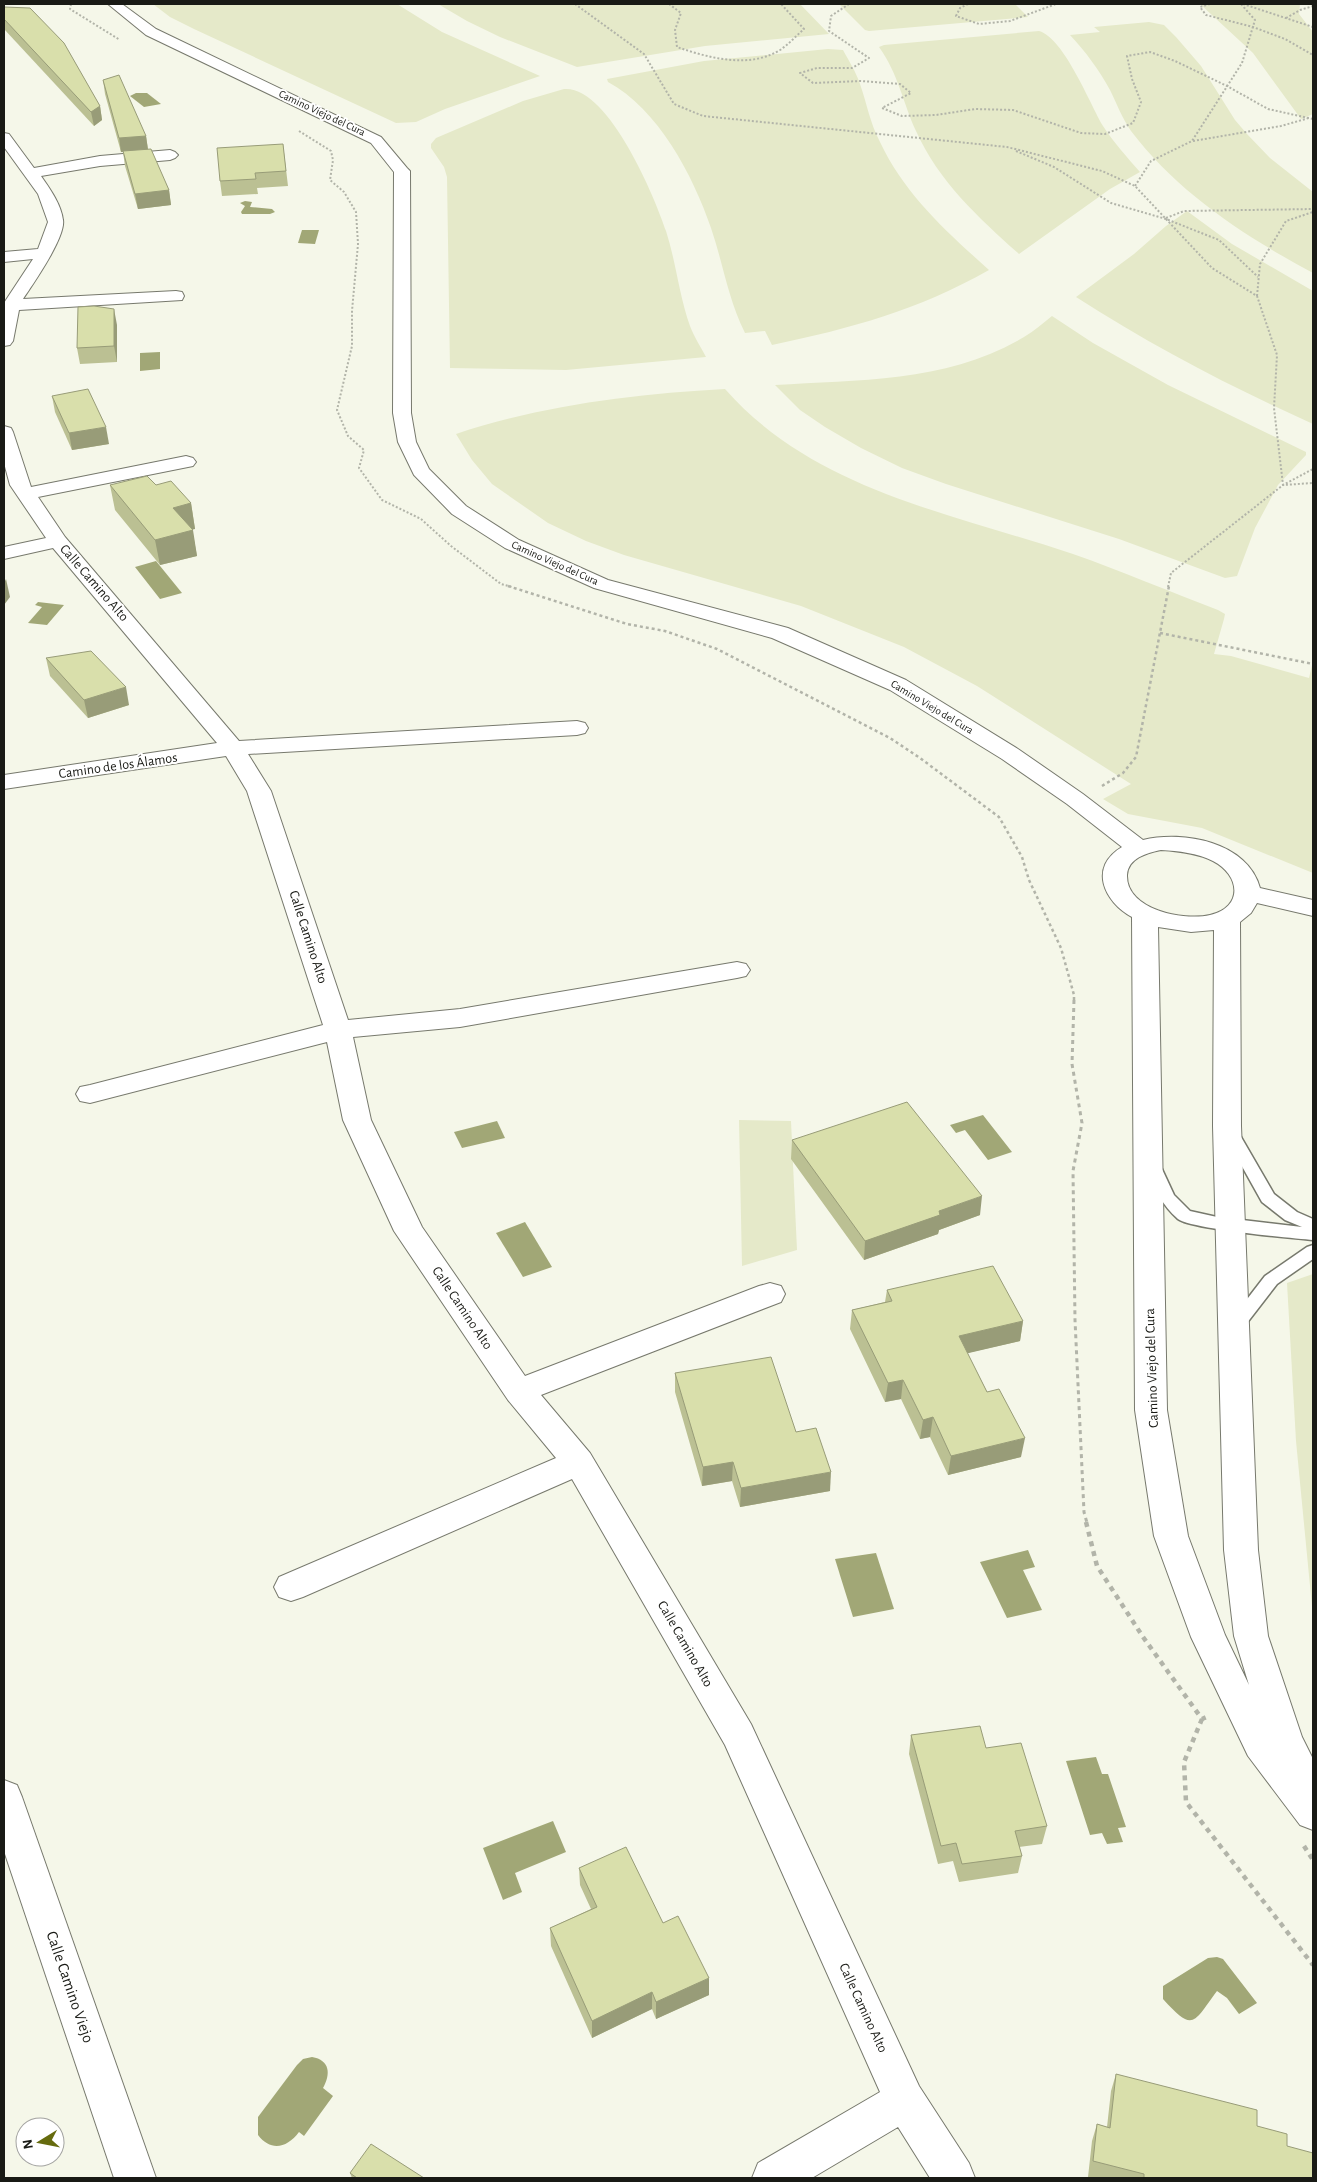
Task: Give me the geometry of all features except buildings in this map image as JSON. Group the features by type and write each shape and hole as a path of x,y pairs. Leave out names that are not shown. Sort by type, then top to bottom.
{"street":[{"name":"Camino Viejo del Cura","path":"114,4 151,32 376,140 402,171 402,413 407,442 421,471 459,510 512,544 601,584 780,633 898,685 1010,754 1075,799 1138,848"},
{"path":"4,341 11,305 46,253 56,222 46,194 6,142"},
{"path":"31,173 100,161 170,156"},
{"path":"4,256 46,253"},
{"path":"11,305 176,296"},
{"name":"Calle Camino Alto","path":"4,432 20,485 58,541 233,748 259,791 338,1030 357,1120 409,1231 519,1391 579,1462 738,1735 905,2100 954,2178"},
{"path":"26,494 186,462"},
{"path":"4,553 58,541"},
{"name":"Camino de los Álamos","path":"4,782 233,748 578,728"},
{"path":"1161,843 1186,844 1211,851 1232,862 1244,877 1248,893 1242,907 1227,918 1202,924 1173,923 1145,915 1126,902 1115,887 1114,871 1122,858 1138,848 1161,843"},
{"path":"1248,893 1313,908"},
{"name":"Camino Viejo del Cura","path":"1145,915 1151,1410 1171,1536 1208,1637 1261,1745 1313,1813"},
{"path":"1227,918 1228,1126 1241,1550 1251,1636 1285,1739 1313,1797"},
{"path":"90,1094 338,1030 460,1018 737,970"},
{"path":"519,1391 770,1294"},
{"path":"291,1587 579,1462"},
{"name":"Calle Camino Viejo","path":"4,1796 135,2178"},
{"path":"773,2178 905,2100"}],"lane":[{"path":"1228,1126 1268,1198 1291,1216 1313,1225"},
{"path":"1147,1154 1167,1198 1185,1216 1232,1225 1313,1234"},
{"path":"1234,1327 1271,1280 1313,1251"}],"path":[{"path":"71,4 70,9 93,25 123,41"},
{"path":"575,4 644,54 674,104 703,116 1007,147 1102,171 1135,186 1212,268 1257,296"},
{"path":"669,4 681,13 675,30 677,47 707,57 755,60 780,50 804,29 781,4"},
{"path":"849,4 831,16 829,31 869,58 852,68 817,68 800,74 813,83 861,81 900,84 911,93 882,108 902,116 936,115 975,109 1013,110 1081,133 1105,134 1133,123 1141,102 1132,79 1127,56 1150,52 1175,60 1268,109 1312,118"},
{"path":"968,4 960,8 956,16 979,24 1010,21 1056,4"},
{"path":"1210,4 1200,7 1206,15 1253,27 1284,38 1313,55"},
{"path":"1192,141 1242,63 1255,20 1242,4"},
{"path":"1242,4 1313,28"},
{"path":"1286,18 1300,10 1313,6"},
{"path":"1135,186 1151,162 1192,141 1281,126 1312,118"},
{"path":"293,127 332,151 333,160 330,180 344,192 356,212 358,244 352,312 352,346 337,410 348,436 364,450 359,468 382,500 421,518 452,546 501,584 628,624 665,631 717,649 890,738 1000,818 1022,857 1029,880 1061,948 1074,995 1072,1064 1082,1123 1073,1171 1075,1320 1084,1512 1097,1566 1144,1638 1202,1718"},
{"path":"1007,147 1054,167 1111,203 1166,218 1219,240 1258,277"},
{"path":"1166,218 1184,211 1313,208"},
{"path":"1284,485 1274,408 1276,355 1257,296 1258,277 1260,264 1286,221 1313,212"},
{"path":"1075,799 1123,773 1136,757 1170,573 1284,485 1313,469"},
{"path":"1284,485 1313,484"},
{"path":"1159,633 1313,664"},
{"path":"1202,1718 1217,1714"},
{"path":"1202,1718 1184,1762 1186,1802 1313,1965"},
{"path":"1303,1845 1313,1860"}],"shaded area":[{"path":"153,4 397,4 442,32 540,76 445,109 416,122 396,123 194,29 170,17"},
{"path":"438,4 800,4 829,34 705,46 577,67 500,37"},
{"path":"839,4 1015,4 1028,17 869,31 865,30"},
{"path":"1200,4 1300,4 1299,14 1313,32 1313,114 1301,119 1253,53"},
{"path":"1149,22 1164,25 1176,37 1201,66 1235,120 1247,134 1270,158 1313,192 1313,273 1238,229 1214,212 1170,174 1131,131 1101,75 1070,35 1100,32 1094,27"},
{"path":"1039,31 1048,36 1067,58 1103,126 1140,172 1110,189 1019,254 975,213 936,167 916,131 896,78 879,47"},
{"path":"828,49 843,50 858,80 877,135 890,161 914,196 943,227 989,270 936,297 857,325 772,345 765,331 745,333 734,307 711,228 684,166 671,145 643,109 608,82 607,79 704,61"},
{"path":"564,89 581,93 597,105 613,123 640,170 652,194 666,231 690,326 706,357 566,370 450,368 447,177 444,167 431,148 431,144 436,138 523,101"},
{"path":"136,93 147,93 161,104 144,107 130,96"},
{"path":"245,201 252,202 250,207 272,209 275,212 270,214 242,214 241,212 245,206 240,203"},
{"path":"1187,211 1232,244 1313,291 1313,424 1192,365 1076,297 1134,254 1166,226"},
{"path":"302,230 319,230 315,244 298,243"},
{"path":"1052,316 1093,343 1168,385 1306,452 1306,455 1278,485 1255,528 1237,576 1225,578 1119,539 946,484 902,468 861,448 825,427 800,410 775,385 839,382 935,371 966,363 996,352 1028,335"},
{"path":"160,352 160,369 140,371 140,353"},
{"path":"725,389 761,423 800,452 842,475 887,494 933,510 1073,554 1218,610 1225,614 1214,654 1231,656 1309,678 1313,661 1313,873 1202,828 1128,814 1103,799 1131,784 977,686 904,647 801,606 624,555 586,541 548,523 492,484 472,460 456,434 522,415 589,402"},
{"path":"156,561 182,593 160,599 135,567"},
{"path":"38,602 64,605 47,625 28,623 42,607 35,605"},
{"path":"983,1115 1012,1152 988,1160 965,1130 956,1133 950,1125"},
{"path":"739,1120 791,1121 797,1250 742,1266"},
{"path":"497,1121 505,1138 462,1148 454,1132"},
{"path":"525,1222 552,1267 523,1277 496,1233"},
{"path":"1313,1274 1313,1617 1296,1441 1287,1283"},
{"path":"1028,1550 1035,1567 1023,1570 1042,1610 1007,1618 980,1562"},
{"path":"876,1553 894,1609 853,1617 835,1559"},
{"path":"1096,1757 1102,1774 1108,1774 1126,1827 1118,1828 1123,1842 1107,1844 1102,1833 1090,1835 1066,1761"},
{"path":"553,1821 566,1852 515,1873 522,1892 503,1900 483,1848"},
{"path":"1217,1957 1223,1959 1257,2003 1239,2014 1227,1998 1217,1991 1198,2017 1193,2020 1187,2020 1181,2017 1163,1999 1163,1986 1208,1958"},
{"path":"312,2057 326,2064 328,2073 323,2088 333,2096 304,2136 299,2132 289,2142 279,2146 268,2144 258,2135 258,2117 297,2065 303,2059"}]}
